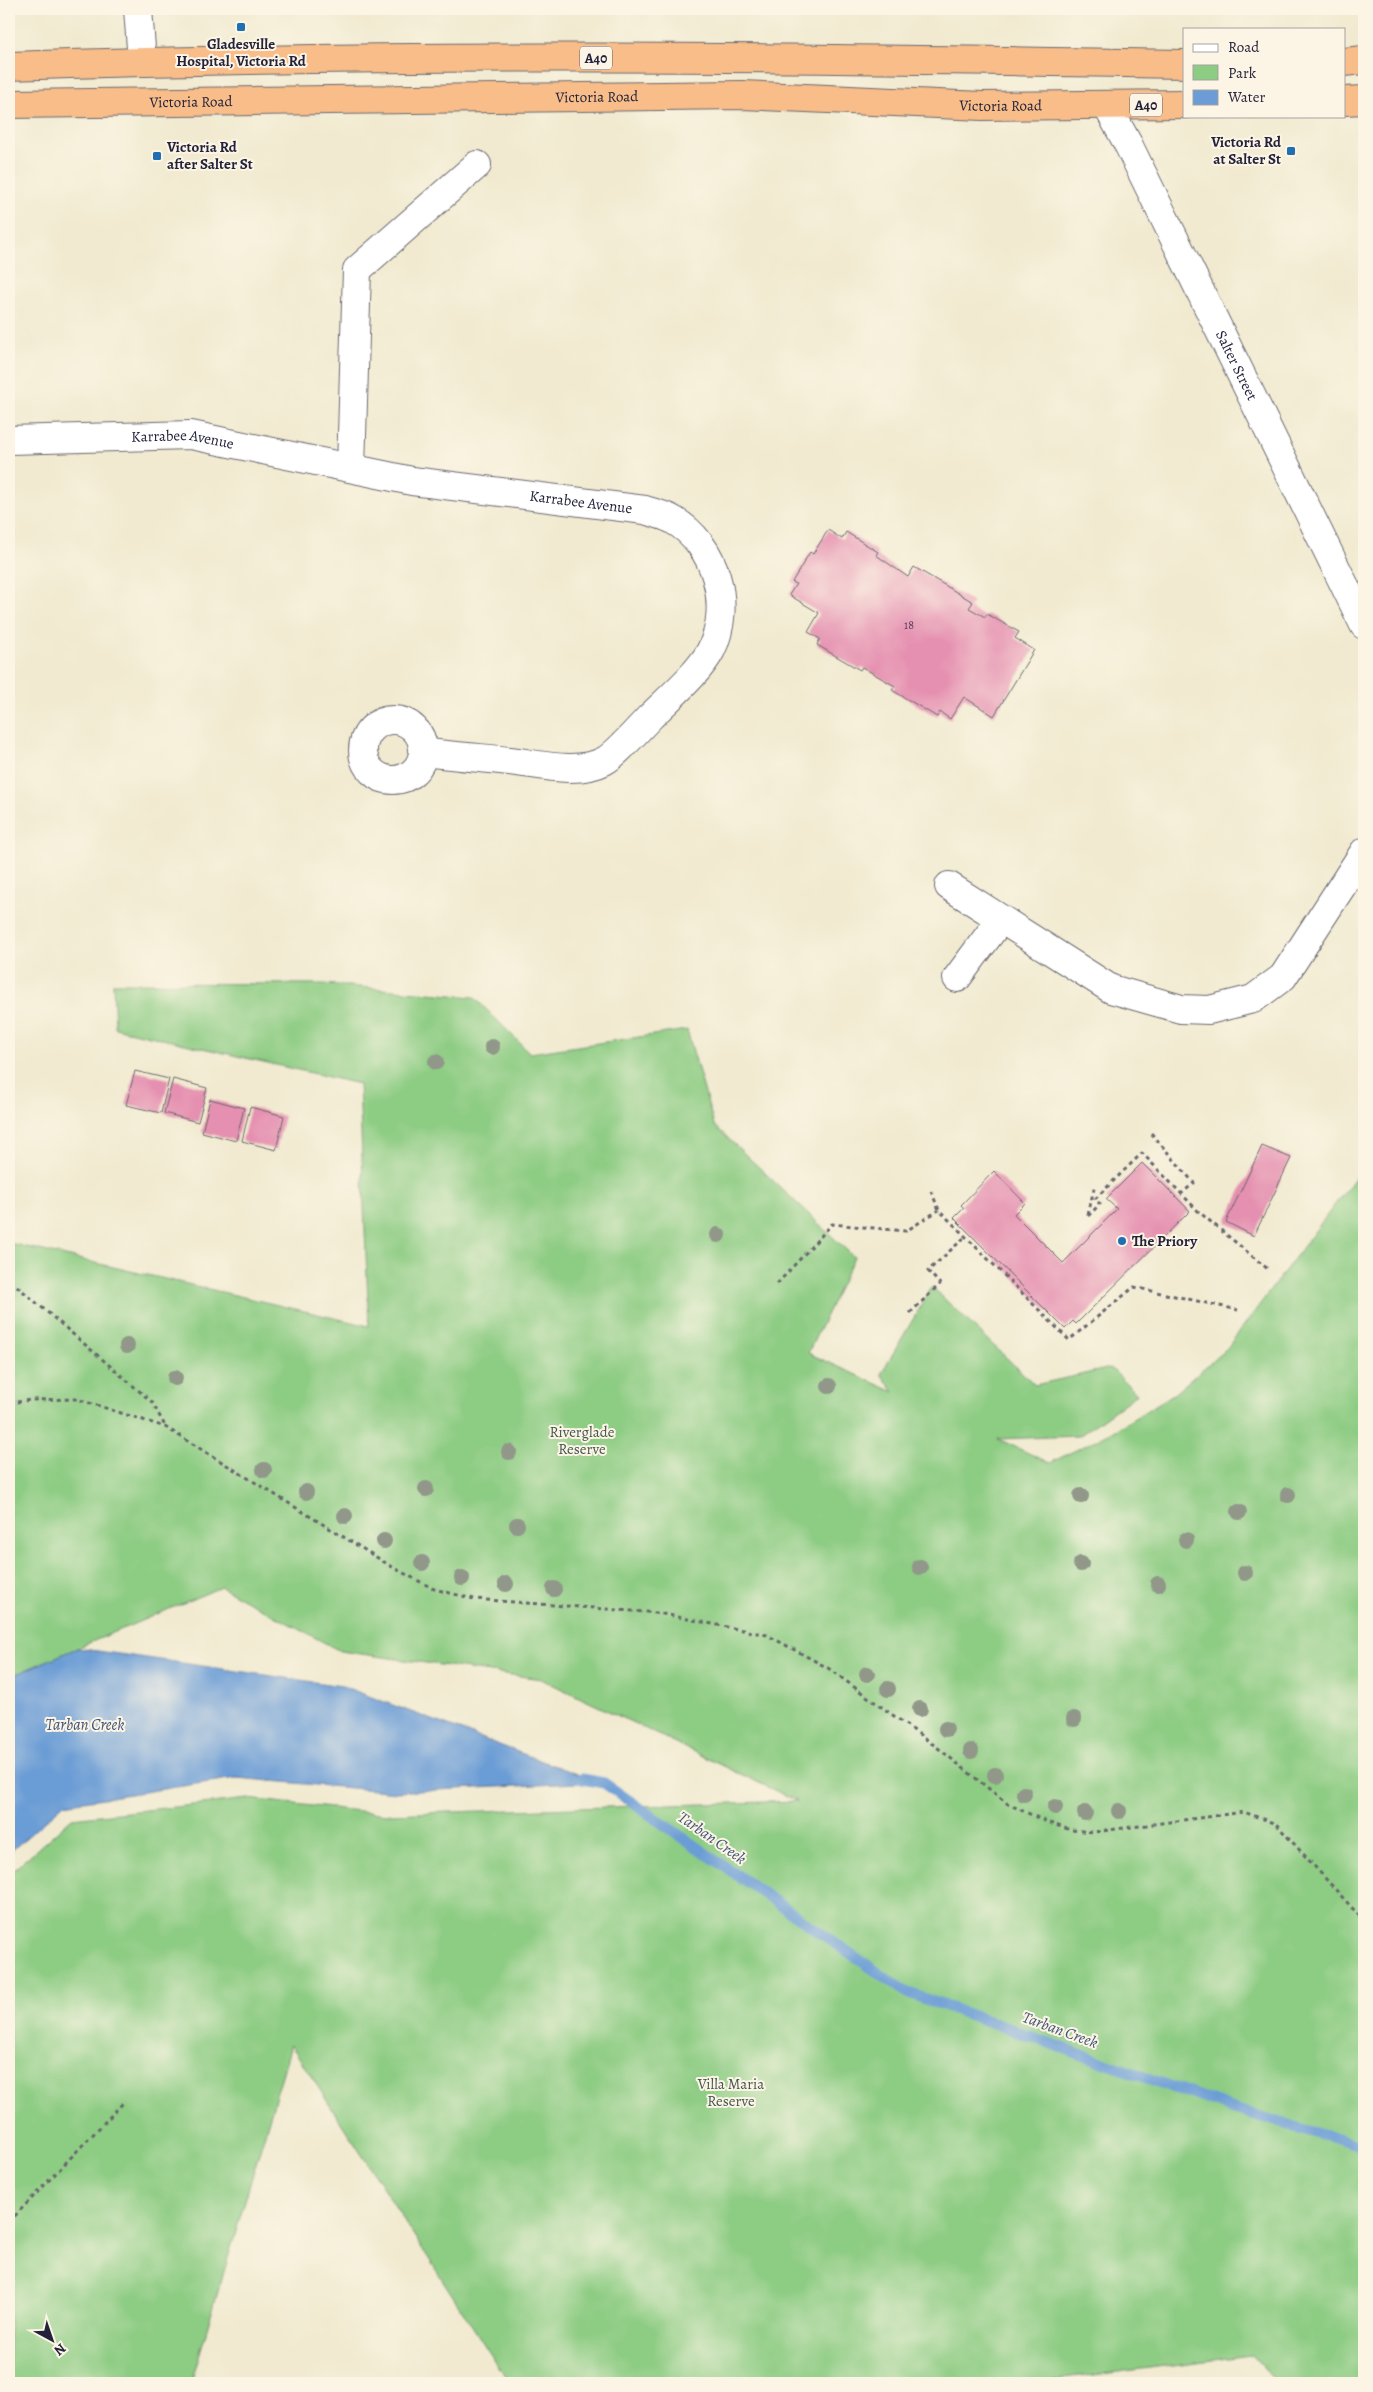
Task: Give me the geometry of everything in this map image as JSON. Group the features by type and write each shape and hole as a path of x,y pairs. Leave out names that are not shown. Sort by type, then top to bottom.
{"highway":[{"name":"A40","path":"9,66 142,62 805,57 1183,64"},
{"path":"1346,62 1364,60"},
{"name":"Victoria Road","path":"9,104 742,95 982,106 1183,104"},
{"path":"1346,101 1364,100"}],"street":[{"path":"138,9 142,62"},
{"name":"Salter Street","path":"1107,106 1128,144 1364,625"},
{"path":"350,468 357,270 476,164"},
{"name":"Karrabee Avenue","path":"9,440 191,435 412,481 645,510 673,520 690,533 706,553 717,576 719,624 711,650 684,683 604,761 586,766 559,766 424,752"},
{"path":"949,886 1111,989 1181,1009 1209,1010 1253,999 1283,977 1364,852"},
{"path":"957,978 1001,919"}],"path":[{"path":"1151,1133 1194,1183 1181,1194"},
{"path":"1095,1184 1088,1216 1100,1204 1095,1199 1142,1153 1181,1194 1269,1270"},
{"path":"930,1191 939,1210 1069,1340 1134,1287 1238,1310"},
{"path":"777,1284 832,1224 906,1230 939,1210"},
{"path":"910,1313 940,1284 928,1271 965,1237"},
{"path":"9,1284 18,1287 152,1402 165,1427"},
{"path":"9,1403 31,1400 77,1400 165,1427 394,1568 434,1589 474,1599 658,1612 767,1635 828,1668 938,1748 1008,1804 1049,1823 1071,1830 1094,1832 1244,1812 1276,1824 1364,1921"},
{"path":"9,2222 123,2103"}],"green space":[{"path":"113,983 324,984 474,997 530,1053 687,1030 714,1125 854,1257 808,1353 894,1392 881,1374 932,1287 1035,1385 1111,1368 1137,1394 1079,1436 998,1439 1050,1463 1110,1433 1175,1393 1227,1348 1364,1166 1364,2383 1278,2383 1252,2355 1031,2383 509,2383 291,2045 191,2383 9,2383 9,1874 72,1818 248,1799 387,1814 797,1801 541,1679 340,1651 221,1587 9,1677 9,1243 369,1326 359,1084 115,1028"}],"water":[{"name":"Tarban Creek","path":"77,1648 342,1686 598,1782 397,1792 236,1778 64,1804 9,1853 9,1677"}],"building":[{"path":"828,530 842,539 846,532 878,552 876,555 908,577 914,567 973,602 969,608 985,617 987,614 1019,632 1015,638 1034,650 994,716 964,697 950,719 940,712 937,717 892,690 895,686 862,667 860,670 817,645 820,639 808,632 819,613 789,595 796,584 792,582 810,552 813,554"},
{"path":"135,1071 169,1079 161,1113 126,1105"},
{"path":"173,1079 207,1088 198,1122 164,1113"},
{"path":"210,1099 244,1108 236,1141 202,1132"},
{"path":"250,1107 284,1116 276,1150 242,1141"},
{"path":"1262,1146 1291,1158 1254,1236 1226,1222"},
{"name":"The Priory","path":"1142,1163 1190,1211 1076,1324 1073,1321 1065,1329 954,1218 964,1208 961,1205 994,1171 1025,1203 1014,1214 1063,1263 1117,1209 1106,1199"}],"waterway":[{"name":"Tarban Creek","path":"582,1779 604,1783 906,1992 1234,2109 1364,2147"}],"place":[{"name":"Gladesville Hospital, Victoria Rd","path":"241,27"},
{"name":"Victoria Rd at Salter St","path":"1291,151"},
{"name":"Victoria Rd after Salter St","path":"157,156"},
{"name":"The Priory","path":"1122,1241"}],"park label":[{"name":"Riverglade Reserve","path":"582,1440"},
{"name":"Villa Maria Reserve","path":"731,2092"}]}
